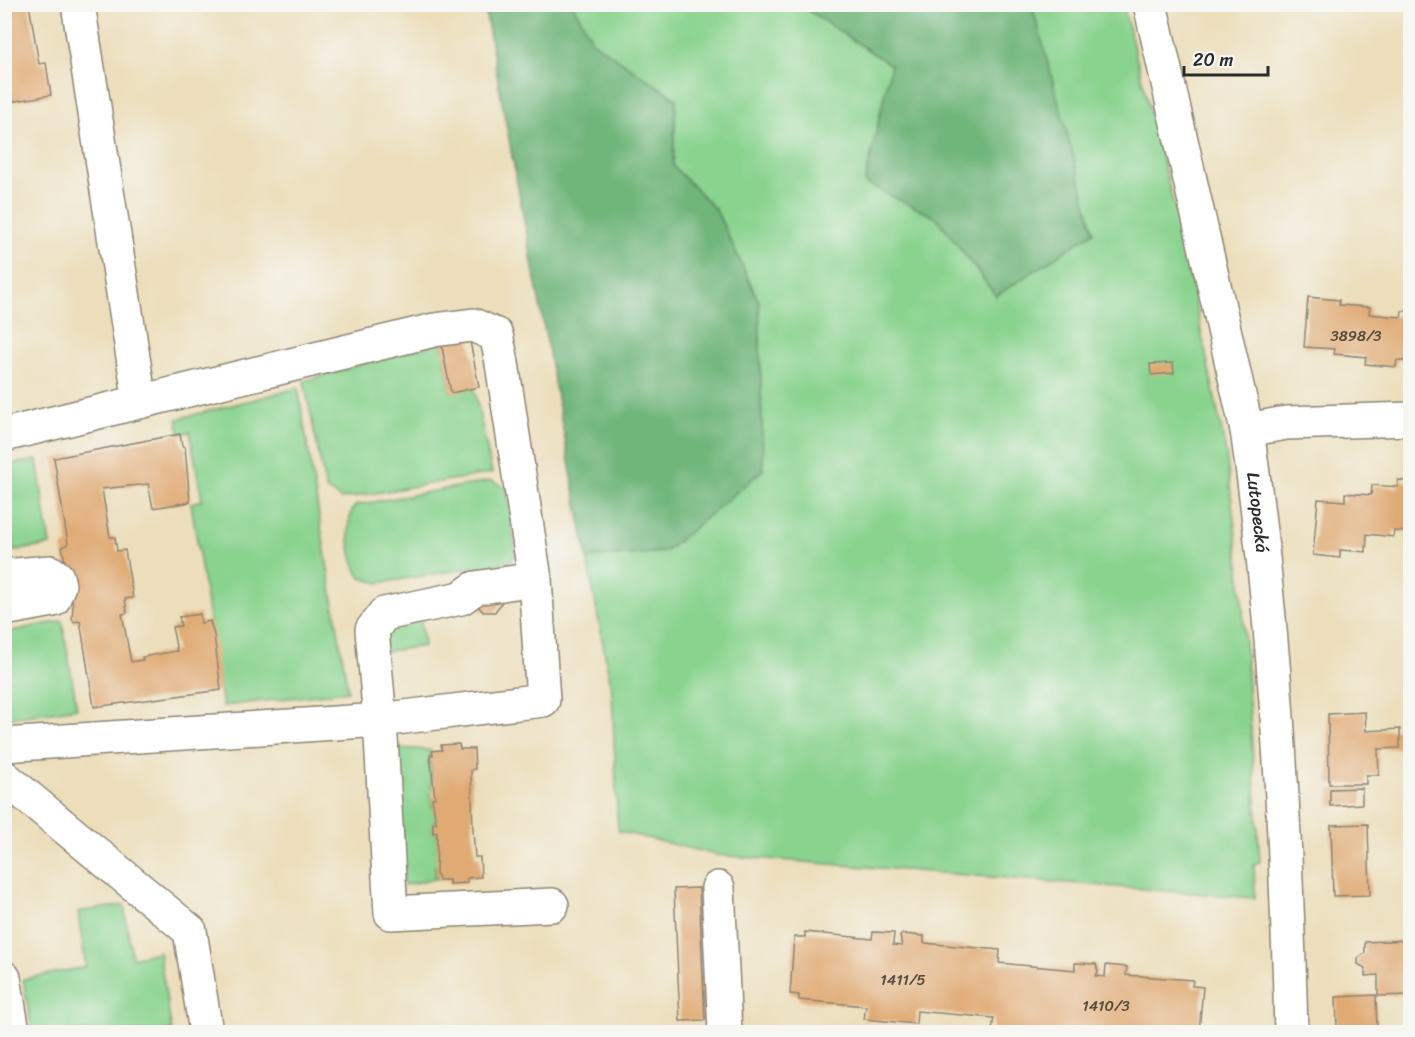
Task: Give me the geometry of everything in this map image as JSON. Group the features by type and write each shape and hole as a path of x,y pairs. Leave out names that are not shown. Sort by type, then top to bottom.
{"street":[{"path":"78,4 141,402"},
{"name":"Lutopecká","path":"1150,4 1247,430 1265,577 1281,751 1291,1032"},
{"path":"4,435 434,330 473,325 496,335 535,579 543,700 380,720 4,745"},
{"path":"1247,430 1286,423 1410,419"},
{"path":"4,576 50,572 57,577 60,585 53,600 4,609"},
{"path":"535,579 475,588 461,598 384,614 372,630 380,720 391,913 552,905"},
{"path":"4,777 190,931 206,1032"},
{"path":"718,888 726,1032"},
{"path":"4,978 13,1032"}],"green space":[{"path":"484,5 573,5 593,42 676,99 673,166 716,210 759,302 763,470 665,552 587,558"},
{"path":"573,5 800,5 891,65 865,183 937,218 996,296 1032,5 1123,5 1181,233 1226,452 1240,570 1260,862 1254,864 1255,898 716,855 618,831 612,692 587,558 665,552 763,470 759,302 716,210 673,166 676,99 593,42"},
{"path":"800,5 1032,5 1094,232 996,296 937,218 865,183 891,65"},
{"path":"441,342 451,392 474,388 492,473 341,499 326,489 304,381"},
{"path":"298,388 348,691 223,706 191,503 202,500 190,432 180,434 177,419"},
{"path":"37,460 50,545 5,552 5,465"},
{"path":"491,481 507,488 516,556 508,562 379,583 361,578 349,541 349,521 356,505"},
{"path":"420,614 424,646 382,652 377,620"},
{"path":"62,621 77,708 5,719 5,632"},
{"path":"396,748 431,750 429,763 431,763 432,807 435,808 436,823 433,823 433,832 437,832 438,866 435,866 435,878 440,878 404,885"},
{"path":"124,905 132,958 159,952 172,1032 32,1032 23,979 86,967 78,912"}],"building":[{"path":"4,4 29,4 39,64 46,63 51,95 4,103"},
{"path":"1308,297 1339,300 1339,305 1370,307 1369,314 1401,317 1402,311 1410,311 1410,362 1397,360 1396,367 1365,364 1366,357 1334,354 1335,349 1304,347"},
{"path":"469,336 479,387 451,393 441,342"},
{"path":"1173,363 1174,373 1151,375 1150,364"},
{"path":"180,434 182,446 185,447 190,502 153,508 148,484 102,489 110,537 115,537 117,551 125,550 133,598 125,599 127,613 122,614 131,662 143,660 142,657 177,651 172,627 181,626 179,617 200,614 201,623 210,621 221,690 94,707 80,621 74,622 72,619 73,605 62,547 68,544 54,458"},
{"path":"1398,480 1410,482 1410,532 1394,531 1393,537 1367,534 1366,552 1340,550 1340,558 1313,555 1318,499 1345,501 1345,493 1371,495 1372,485 1398,487"},
{"path":"500,596 502,602 495,612 483,612 479,607 477,601"},
{"path":"1365,712 1366,731 1400,729 1400,748 1378,749 1379,775 1366,775 1366,784 1329,784 1328,714"},
{"path":"459,744 460,749 474,749 475,769 471,770 473,830 475,857 480,857 481,877 467,878 467,883 449,884 449,880 439,880 436,875 437,832 433,833 433,823 436,823 430,755 433,755 432,751 442,750 441,745"},
{"path":"1362,788 1362,804 1330,806 1330,789"},
{"path":"1368,824 1370,895 1333,896 1331,825"},
{"path":"699,888 705,1020 680,1021 674,889"},
{"path":"805,932 872,939 873,932 894,933 893,945 902,946 900,936 903,934 924,936 924,943 1000,950 999,963 1075,970 1075,963 1096,964 1098,972 1095,976 1105,977 1106,965 1127,967 1126,975 1193,980 1192,986 1203,987 1199,1032 1018,1032 992,1030 994,1018 917,1011 916,1024 864,1019 866,1006 799,1000 799,995 790,994 794,937 805,937"},
{"path":"1410,940 1410,995 1378,996 1378,975 1365,976 1365,968 1358,964 1358,958 1365,953 1365,942"},
{"path":"1376,995 1377,1032 1345,1032 1345,1029 1337,1029 1336,997"}]}
